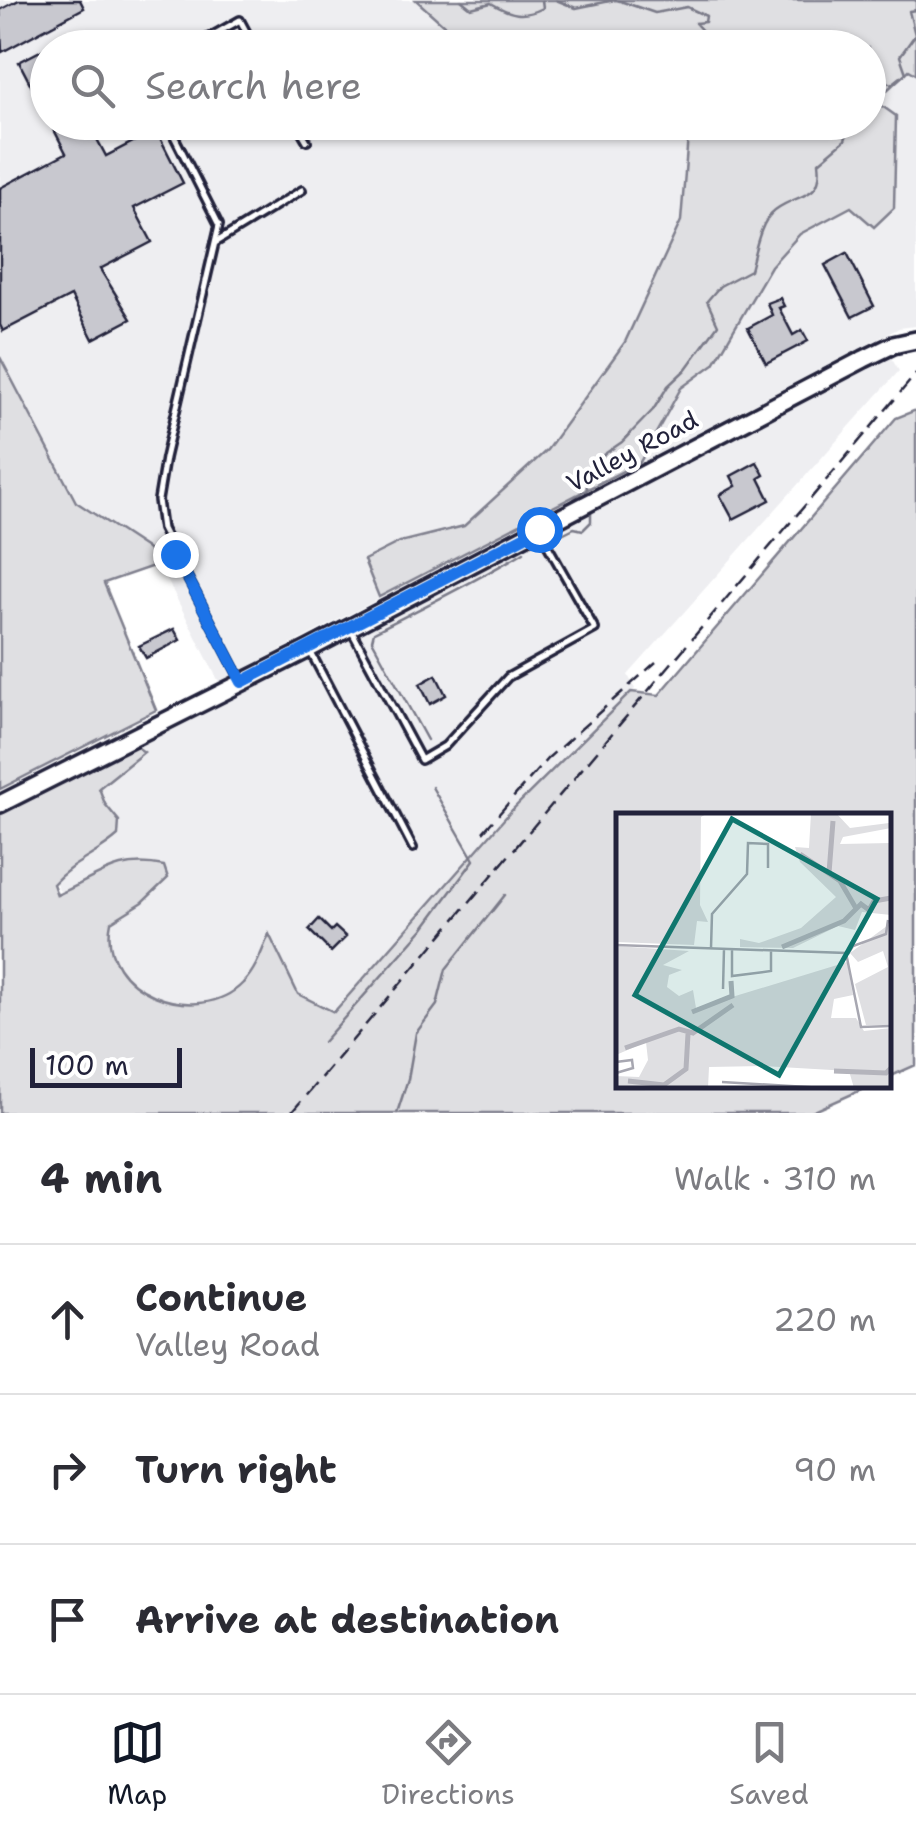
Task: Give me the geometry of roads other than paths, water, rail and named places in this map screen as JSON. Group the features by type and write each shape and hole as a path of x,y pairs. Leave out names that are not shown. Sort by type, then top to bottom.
{"street":[{"name":"Valley Road","path":"0,804 864,359 893,345 916,340"}],"lane":[{"path":"222,30 240,20 245,30"},
{"path":"176,140 219,225 165,458 158,514 242,682"},
{"path":"215,243 302,190"},
{"path":"350,627 421,760 445,746 508,677 595,629 539,529"},
{"path":"309,648 413,848"}],"waterway":[{"path":"461,0 471,8 491,3 523,14 543,8 542,0"},
{"path":"556,0 576,8 615,0"},
{"path":"617,0 655,13 687,7 706,16 705,22 695,23 701,30"},
{"path":"886,81 892,84 906,73 900,56 915,35 909,11 916,10"},
{"path":"586,493 590,464 622,442 653,410 718,325 707,301 720,286 750,270 765,221 784,204 813,190 819,162 845,140"},
{"path":"281,653 572,501 583,491"},
{"path":"560,535 574,528 583,530 591,522 591,510 617,496"},
{"path":"427,740 372,640 374,632 524,552"},
{"path":"323,1042 423,929 474,860 432,787"},
{"path":"397,1113 416,1033 437,1005 446,969 505,895"}],"railway":[{"path":"291,1113 916,374"},
{"path":"483,832 547,759 656,662"}]}
